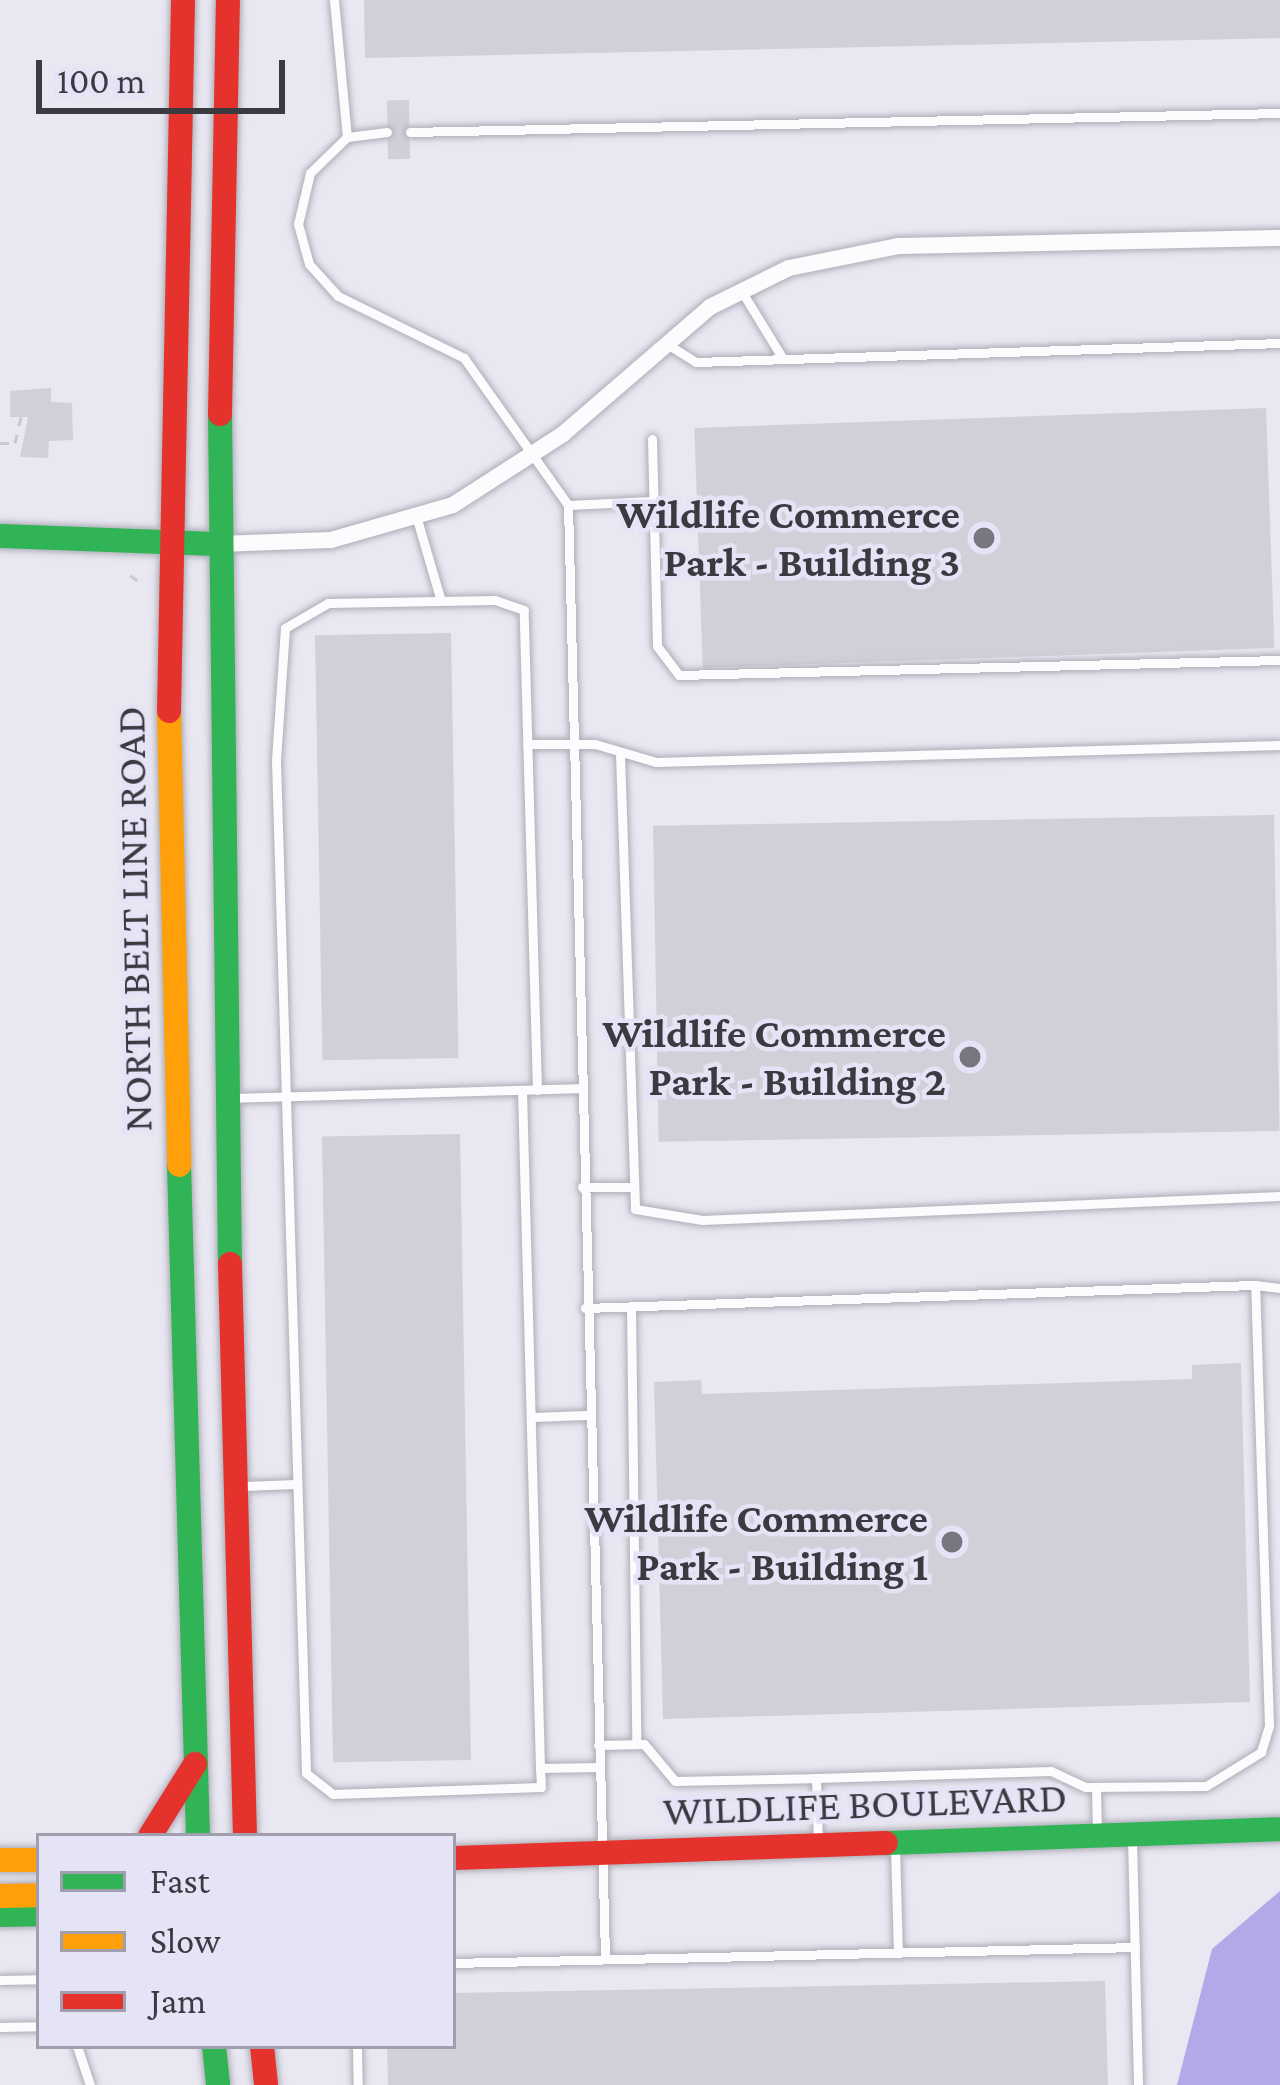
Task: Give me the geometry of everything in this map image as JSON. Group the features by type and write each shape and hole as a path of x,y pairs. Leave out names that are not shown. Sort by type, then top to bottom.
{"main road":[{"name":"NORTH BELT LINE ROAD","path":"183,0 172,541 198,1833"},
{"name":"NORTH BELT LINE ROAD","path":"227,0 218,544 232,1486 245,1833"},
{"path":"0,536 218,544"},
{"path":"152,1833 195,1764"},
{"name":"WILDLIFE BOULEVARD","path":"456,1858 1280,1829"},
{"path":"0,1860 36,1860"},
{"path":"0,1897 36,1895"},
{"path":"0,1915 36,1915"},
{"path":"214,2049 218,2085"},
{"path":"262,2049 266,2085"}],"street":[{"path":"218,544 331,540 417,519 533,456 663,341 741,291 789,268 898,246 1280,238"}],"lane":[{"path":"334,0 346,137 301,195 309,264 338,296 454,349 568,505 605,1959"},
{"path":"410,132 1280,112"},
{"path":"346,137 387,132"},
{"path":"741,291 783,359"},
{"path":"663,341 696,362 1280,343"},
{"path":"652,439 657,646 688,678 1280,660"},
{"path":"568,505 653,501"},
{"path":"417,519 441,601"},
{"path":"522,1090 541,1787 333,1794 314,1782 304,1761 289,1096 276,761 285,628 328,603 441,601 524,610 537,1090"},
{"path":"527,744 575,744 656,762 1280,745"},
{"path":"620,754 628,1187 635,1209 664,1220 1280,1196"},
{"path":"224,1099 581,1088"},
{"path":"582,1187 628,1187"},
{"path":"585,1308 1255,1285 1280,1288"},
{"path":"598,1745 636,1744 675,1781 1051,1771 1096,1787 1228,1781 1261,1752 1275,1726 1255,1285"},
{"path":"631,1306 636,1744"},
{"path":"530,1417 588,1415"},
{"path":"232,1486 297,1484"},
{"path":"540,1768 599,1767"},
{"path":"816,1778 818,1845"},
{"path":"1096,1787 1097,1834"},
{"path":"1132,1832 1138,2085"},
{"path":"894,1842 898,1953"},
{"path":"456,1963 1135,1947"},
{"path":"0,1980 36,1978"},
{"path":"0,2027 36,2026"},
{"path":"77,2049 90,2085"},
{"path":"356,2049 358,2085"}],"path":[{"path":"0,443 15,443 21,417"},
{"path":"130,574 138,581"}],"shaded area":[{"path":"1280,1891 1280,2085 1177,2085 1212,1949"}],"building":[{"path":"364,0 1280,0 1280,38 365,58"},
{"path":"387,100 409,100 410,159 388,159"},
{"path":"51,388 51,402 72,403 73,440 49,441 48,458 20,457 28,417 10,417 10,391"},
{"name":"Wildlife Commerce Park - Building 3","path":"1266,408 1274,648 703,668 694,428"},
{"path":"451,633 458,1058 322,1060 315,635"},
{"name":"Wildlife Commerce Park - Building 2","path":"1274,815 1280,1131 659,1142 653,826"},
{"path":"460,1134 471,1760 333,1762 322,1136"},
{"name":"Wildlife Commerce Park - Building 1","path":"1241,1363 1250,1702 663,1719 654,1382 701,1380 702,1394 1192,1379 1192,1365"},
{"path":"1105,1981 1108,2085 388,2085 387,2049 456,2049 456,1993"}],"traffic: fast":[{"path":"220,414 230,1264"},
{"path":"0,536 218,544"},
{"path":"179,1165 198,1833"},
{"path":"886,1843 1280,1829"},
{"path":"0,1915 36,1914"},
{"path":"214,2049 218,2085"}],"traffic: slow":[{"path":"169,711 179,1165"},
{"path":"0,1860 36,1860"},
{"path":"0,1896 36,1895"}],"traffic: jam":[{"path":"169,711 183,0"},
{"path":"220,414 228,0"},
{"path":"230,1264 245,1833"},
{"path":"152,1833 195,1764"},
{"path":"456,1858 886,1843"},
{"path":"262,2049 266,2085"}],"place":[{"name":"Wildlife Commerce Park - Building 3","path":"984,538"},
{"name":"Wildlife Commerce Park - Building 2","path":"970,1057"},
{"name":"Wildlife Commerce Park - Building 1","path":"952,1542"}]}
